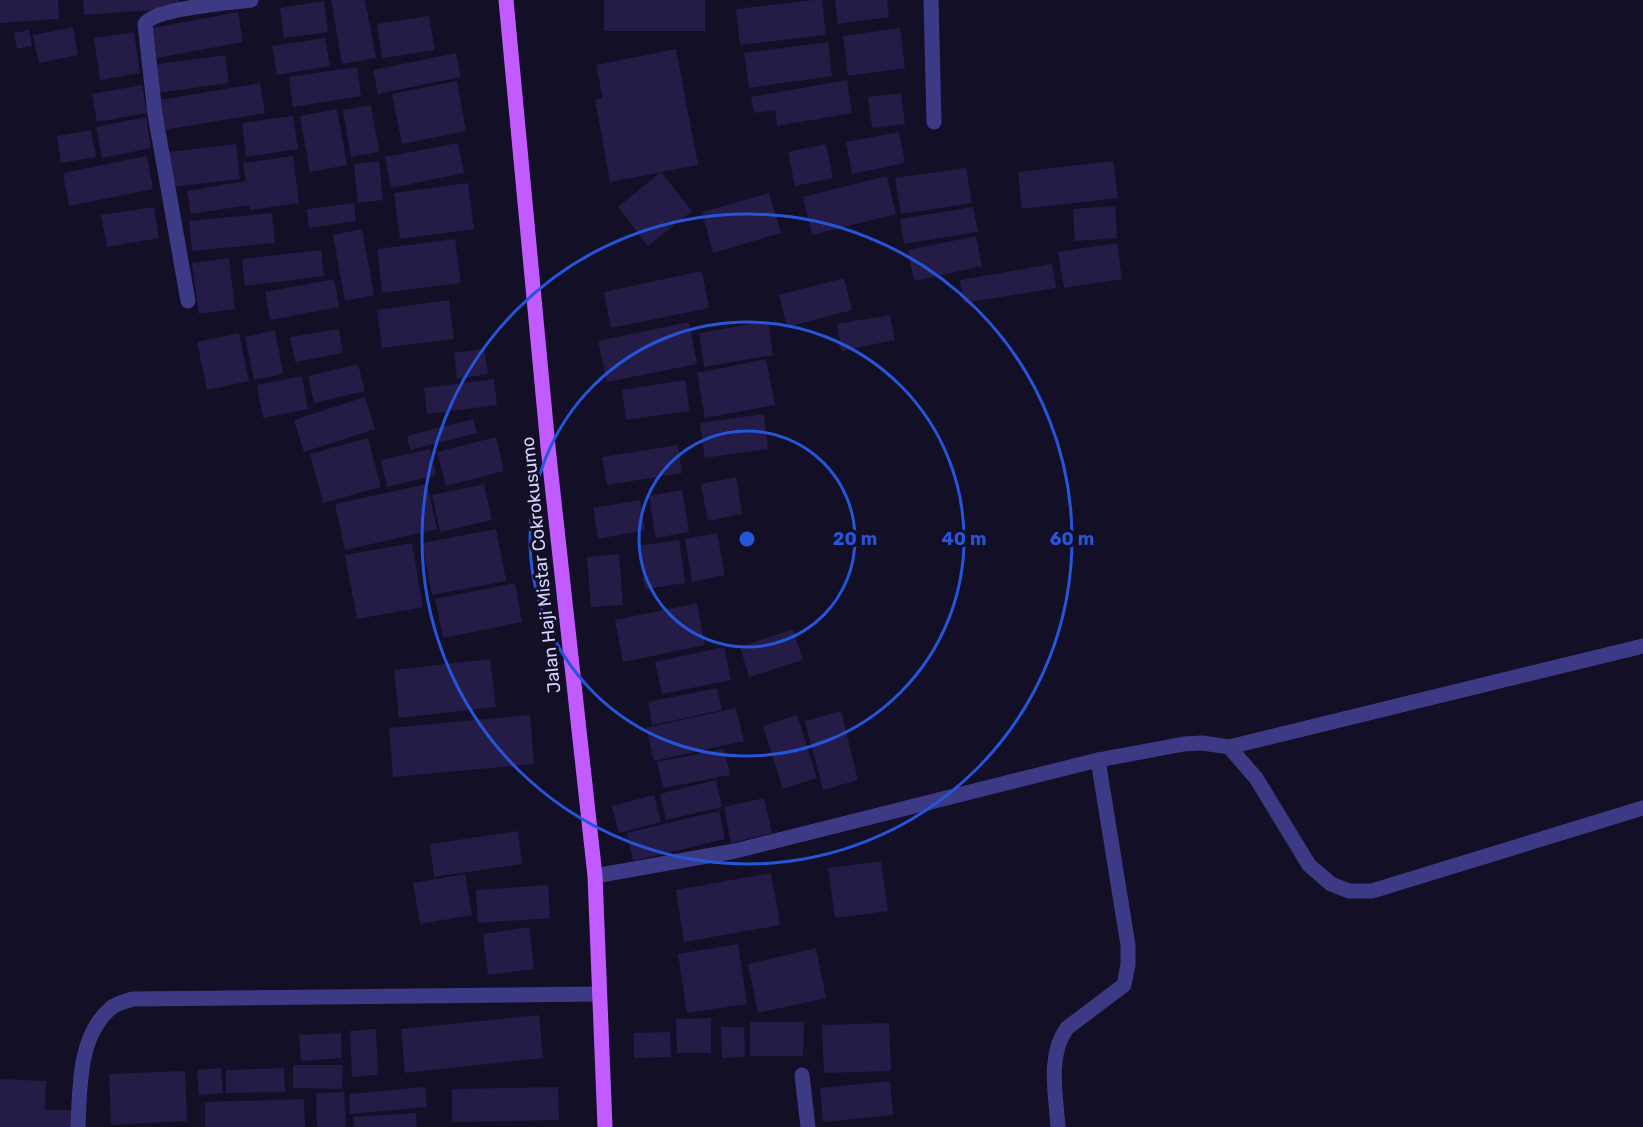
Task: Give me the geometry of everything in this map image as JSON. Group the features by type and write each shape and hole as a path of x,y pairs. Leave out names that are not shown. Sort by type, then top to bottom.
{"main road":[{"name":"Jalan Haji Mistar Cokrokusumo","path":"506,0 548,447 595,876 605,1127"}],"street":[{"path":"188,301 155,114 145,24 147,20 162,12 251,0"},
{"path":"932,0 934,123"},
{"path":"595,876 735,850 1098,760 1184,744 1203,743 1229,747 1643,646"},
{"path":"1229,747 1256,778 1309,865 1331,884 1349,891 1372,891 1643,808"},
{"path":"1058,1127 1055,1062 1061,1036 1067,1028 1124,985 1128,965 1128,945 1098,760"},
{"path":"78,1127 81,1074 93,1030 113,1006 133,999 599,994"},
{"path":"802,1075 808,1127"}],"building":[{"path":"0,0 58,0 59,19 0,23"},
{"path":"83,0 179,0 180,8 84,15"},
{"path":"331,0 365,0 376,58 342,64"},
{"path":"604,0 705,0 705,31 604,31"},
{"path":"822,0 826,35 740,45 736,9"},
{"path":"835,0 887,0 889,17 838,24"},
{"path":"324,1 328,32 284,38 280,8"},
{"path":"238,12 243,42 157,58 152,28"},
{"path":"429,16 435,50 382,58 377,24"},
{"path":"73,27 78,55 39,63 33,35"},
{"path":"900,28 905,68 848,76 843,36"},
{"path":"29,30 32,46 17,49 14,33"},
{"path":"134,32 140,73 100,80 94,38"},
{"path":"325,38 330,66 277,75 272,46"},
{"path":"828,42 832,76 749,88 744,53"},
{"path":"676,49 698,165 610,182 595,100 603,98 596,65"},
{"path":"456,53 461,77 378,94 373,70"},
{"path":"225,55 229,83 156,93 152,65"},
{"path":"357,67 361,96 293,107 289,77"},
{"path":"847,80 852,113 777,126 775,110 754,113 751,97"},
{"path":"457,81 466,131 402,144 392,94"},
{"path":"260,83 265,113 164,130 159,100"},
{"path":"142,85 147,113 97,122 92,94"},
{"path":"901,93 905,124 872,128 868,97"},
{"path":"371,105 379,152 351,157 343,110"},
{"path":"337,109 347,165 310,172 300,116"},
{"path":"293,116 298,149 246,157 242,123"},
{"path":"146,117 151,148 102,158 96,127"},
{"path":"91,130 96,157 61,163 57,136"},
{"path":"899,132 905,163 852,174 846,142"},
{"path":"458,143 464,173 391,188 385,157"},
{"path":"236,144 240,179 172,187 168,152"},
{"path":"826,144 833,178 795,186 788,152"},
{"path":"147,156 153,189 69,206 63,173"},
{"path":"293,156 299,203 250,210 250,205 191,214 187,191 246,181 243,163"},
{"path":"379,161 383,200 358,203 354,164"},
{"path":"1113,161 1118,198 1022,209 1018,172"},
{"path":"966,168 972,203 901,214 895,178"},
{"path":"661,172 692,211 648,246 618,207"},
{"path":"887,176 896,214 812,235 803,197"},
{"path":"468,183 474,229 400,239 394,193"},
{"path":"769,193 781,233 713,253 702,212"},
{"path":"354,203 356,221 309,228 307,209"},
{"path":"1115,206 1117,238 1075,241 1073,209"},
{"path":"154,207 159,238 107,247 101,215"},
{"path":"973,207 978,232 904,244 900,219"},
{"path":"272,213 275,243 192,251 189,221"},
{"path":"362,229 374,295 345,301 333,235"},
{"path":"976,236 982,266 914,281 908,250"},
{"path":"455,239 461,283 382,293 377,249"},
{"path":"1117,243 1122,279 1064,288 1058,252"},
{"path":"321,250 324,276 245,286 242,259"},
{"path":"229,258 235,309 199,314 192,263"},
{"path":"1052,264 1056,288 964,303 960,280"},
{"path":"702,271 709,308 611,328 604,292"},
{"path":"844,278 852,310 787,327 779,295"},
{"path":"334,279 339,307 270,320 265,292"},
{"path":"449,300 454,339 382,348 377,310"},
{"path":"890,315 895,340 841,351 837,324"},
{"path":"768,321 773,355 704,367 699,333"},
{"path":"689,322 697,364 607,382 598,341"},
{"path":"339,329 343,353 295,362 290,337"},
{"path":"275,330 283,374 254,380 245,337"},
{"path":"239,333 249,381 207,390 197,342"},
{"path":"484,349 488,374 457,379 454,353"},
{"path":"766,359 775,405 705,418 697,373"},
{"path":"358,364 365,391 314,403 308,376"},
{"path":"302,376 308,409 263,418 257,385"},
{"path":"494,379 497,405 427,414 424,388"},
{"path":"685,380 690,411 626,420 622,390"},
{"path":"365,397 375,429 304,452 294,420"},
{"path":"764,414 768,449 705,458 700,423"},
{"path":"473,419 477,433 410,450 407,436"},
{"path":"496,437 504,471 446,486 437,452"},
{"path":"368,438 381,487 323,503 310,454"},
{"path":"678,445 682,473 607,485 602,457"},
{"path":"430,449 436,475 387,487 381,460"},
{"path":"736,477 742,514 708,521 701,484"},
{"path":"427,484 437,529 345,550 335,504"},
{"path":"484,484 492,520 440,532 432,495"},
{"path":"682,490 689,532 656,538 649,496"},
{"path":"640,500 645,530 598,539 593,508"},
{"path":"496,529 506,581 432,595 422,543"},
{"path":"717,533 725,575 692,582 685,539"},
{"path":"679,540 685,583 645,589 638,546"},
{"path":"412,543 423,607 357,619 345,555"},
{"path":"619,554 623,605 591,607 587,557"},
{"path":"515,583 522,622 443,638 435,599"},
{"path":"697,603 705,645 623,662 615,620"},
{"path":"793,629 803,660 749,677 740,647"},
{"path":"724,647 731,680 662,694 655,662"},
{"path":"490,659 496,707 399,718 394,670"},
{"path":"717,688 722,710 652,725 648,702"},
{"path":"736,708 744,741 654,761 646,728"},
{"path":"841,711 858,780 823,790 805,721"},
{"path":"530,715 534,764 393,777 389,728"},
{"path":"797,715 817,778 783,789 763,726"},
{"path":"724,749 730,775 663,788 657,762"},
{"path":"716,780 722,807 666,820 660,794"},
{"path":"654,795 661,822 619,833 612,806"},
{"path":"764,798 772,833 731,843 724,807"},
{"path":"719,811 725,839 633,861 627,833"},
{"path":"518,831 522,864 434,877 430,844"},
{"path":"881,861 888,911 835,918 828,868"},
{"path":"771,873 780,925 684,942 676,890"},
{"path":"465,874 472,915 420,924 413,883"},
{"path":"548,885 550,918 478,923 476,890"},
{"path":"529,927 534,969 488,975 483,934"},
{"path":"738,944 747,1004 687,1013 678,954"},
{"path":"816,948 826,998 758,1013 748,964"},
{"path":"539,1015 543,1058 405,1073 401,1029"},
{"path":"711,1018 711,1053 677,1053 676,1019"},
{"path":"750,1022 804,1022 803,1056 750,1056"},
{"path":"889,1023 891,1071 824,1073 822,1025"},
{"path":"721,1027 744,1027 745,1057 722,1058"},
{"path":"376,1029 378,1075 352,1077 350,1031"},
{"path":"670,1032 671,1057 634,1058 634,1033"},
{"path":"341,1033 342,1058 301,1061 299,1035"},
{"path":"293,1065 343,1065 342,1089 293,1088"},
{"path":"221,1068 223,1093 199,1095 197,1070"},
{"path":"284,1068 285,1092 226,1093 226,1070"},
{"path":"185,1071 187,1121 111,1125 109,1074"},
{"path":"0,1079 46,1081 45,1110 76,1110 75,1127 0,1127"},
{"path":"890,1081 893,1115 823,1122 820,1088"},
{"path":"425,1087 427,1107 350,1114 349,1094"},
{"path":"558,1087 559,1120 452,1122 452,1089"},
{"path":"344,1092 346,1127 317,1127 316,1093"},
{"path":"304,1099 305,1127 205,1127 205,1102"},
{"path":"416,1113 417,1127 354,1127 353,1117"}]}
